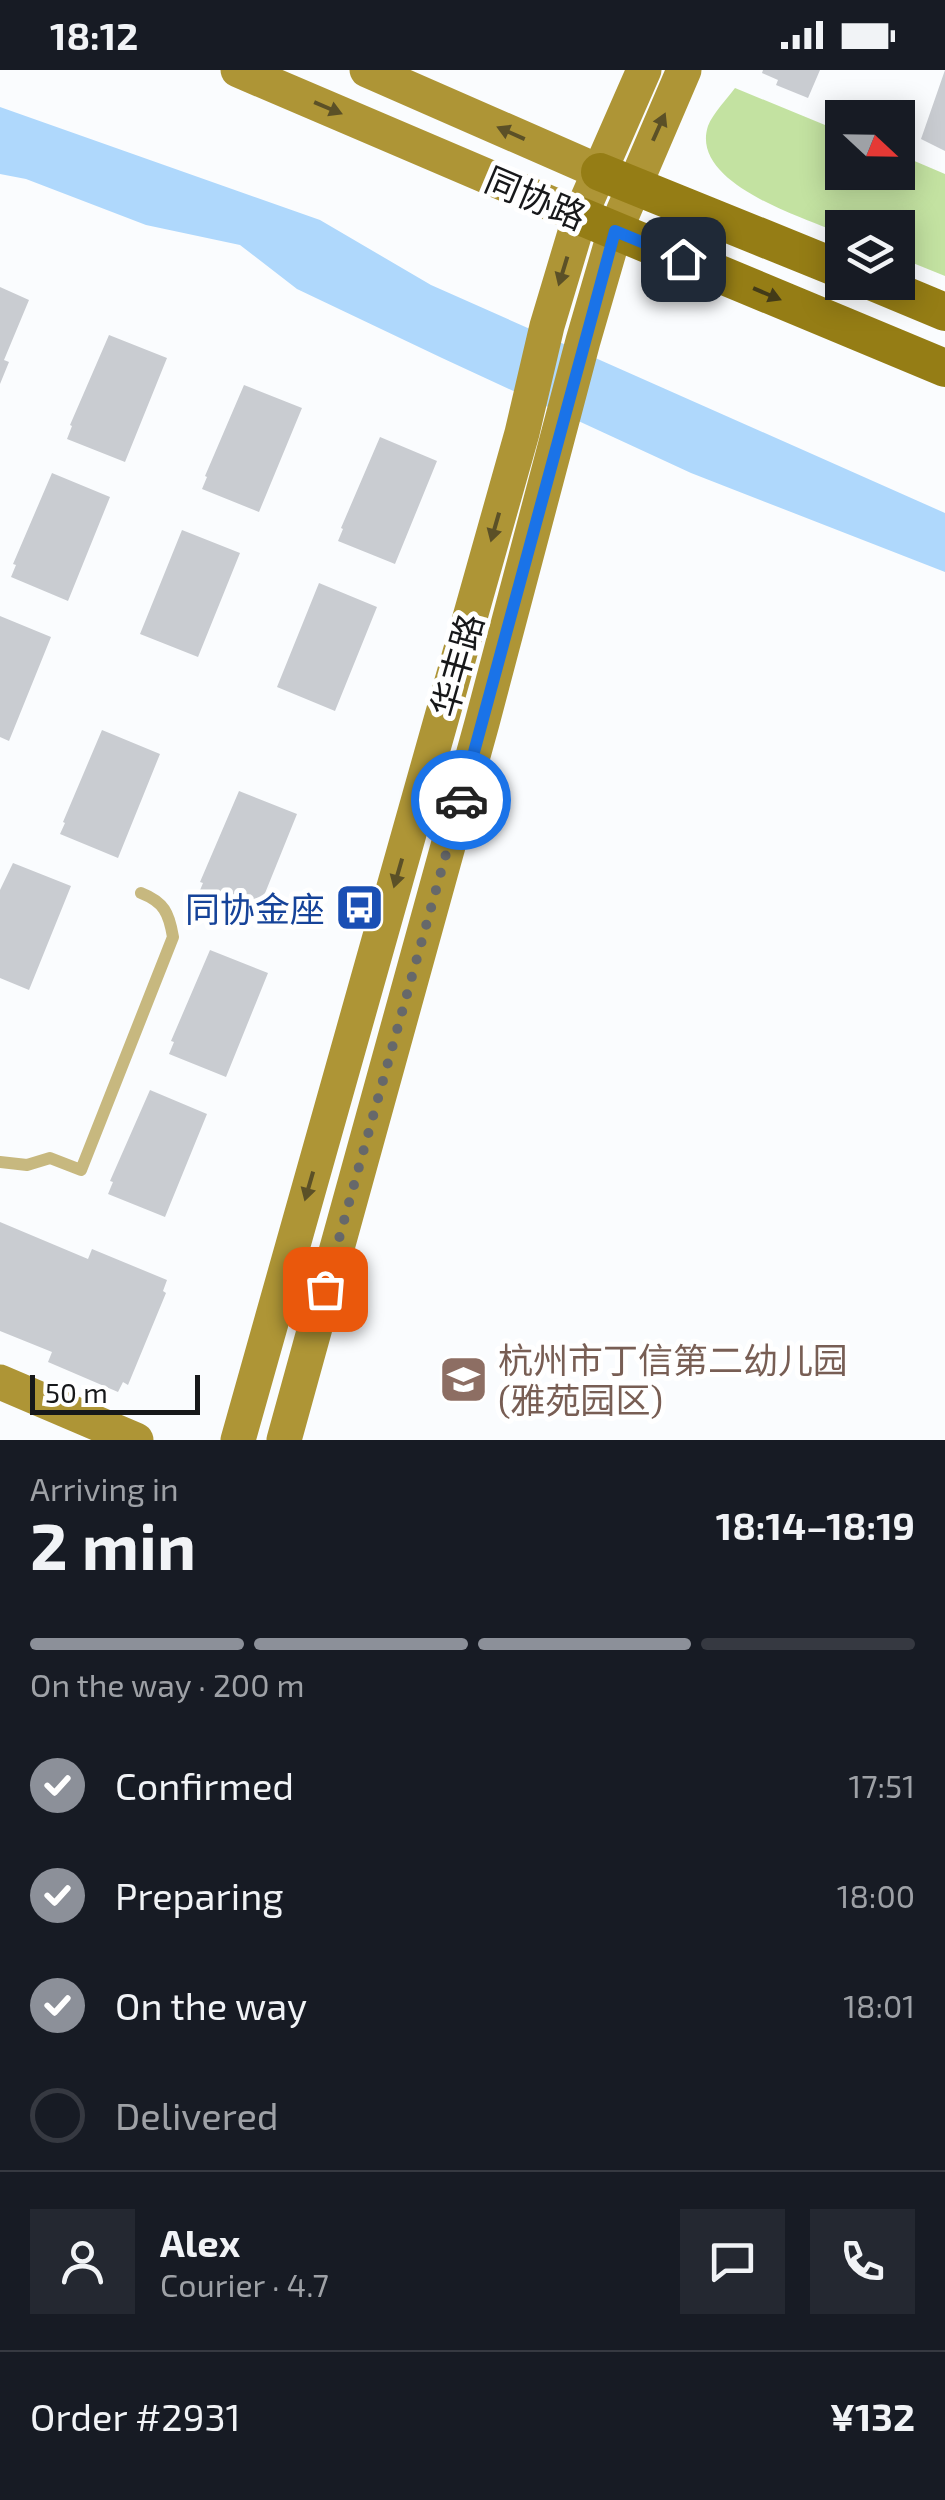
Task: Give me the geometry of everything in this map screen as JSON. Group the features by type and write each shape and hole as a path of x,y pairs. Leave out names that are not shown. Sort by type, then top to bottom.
{"main road":[{"name":"同协路","path":"238,70 945,368"},
{"name":"同协路","path":"367,70 825,263"},
{"name":"华丰路","path":"284,1440 615,231 617,178 644,70"},
{"name":"华丰路","path":"238,1440 580,216 617,178 684,70"},
{"path":"915,300 945,312"},
{"path":"0,1382 136,1440"}],"lane":[{"path":"0,1162 27,1166 50,1158 81,1170 173,937 170,916 158,900 141,893"}],"green space":[{"path":"735,88 825,125 825,190 915,190 915,161 945,174 945,276 915,264 915,210 825,210 825,227 778,208 732,181 716,165 707,147 708,126"}],"water":[{"path":"0,107 320,220 431,285 945,513 945,572 691,473 442,358 297,289 240,245 146,225 26,179 0,174"}],"building":[{"path":"820,70 808,98 776,85 778,80 762,73"},
{"path":"945,70 945,151 921,139"},
{"path":"0,287 29,300 4,360 9,362 0,384"},
{"path":"109,335 167,358 125,462 67,439"},
{"path":"244,385 302,408 259,512 202,489"},
{"path":"380,437 437,461 395,564 338,541"},
{"path":"52,473 110,497 68,601 11,577"},
{"path":"182,530 240,553 198,657 140,634"},
{"path":"319,583 377,607 335,711 277,687"},
{"path":"0,616 51,637 9,741 0,737"},
{"path":"102,730 160,754 118,858 60,834"},
{"path":"239,791 297,814 255,918 198,895"},
{"path":"13,863 71,886 29,990 0,978 0,890"},
{"path":"210,950 268,973 226,1077 169,1054"},
{"path":"150,1090 207,1114 165,1217 108,1194 113,1182 110,1181"},
{"path":"0,1222 88,1259 92,1249 167,1280 163,1291 166,1293 128,1385 123,1382 118,1392 48,1362 52,1352 0,1331"}],"way so far":[{"path":"325,1289 461,800"}],"place":[{"name":"同协金座","path":"360,908"},
{"name":"杭州市丁信第二幼儿园 (雅苑园区)","path":"463,1379"}],"route":[{"path":"461,800 615,231 683,259"}]}
